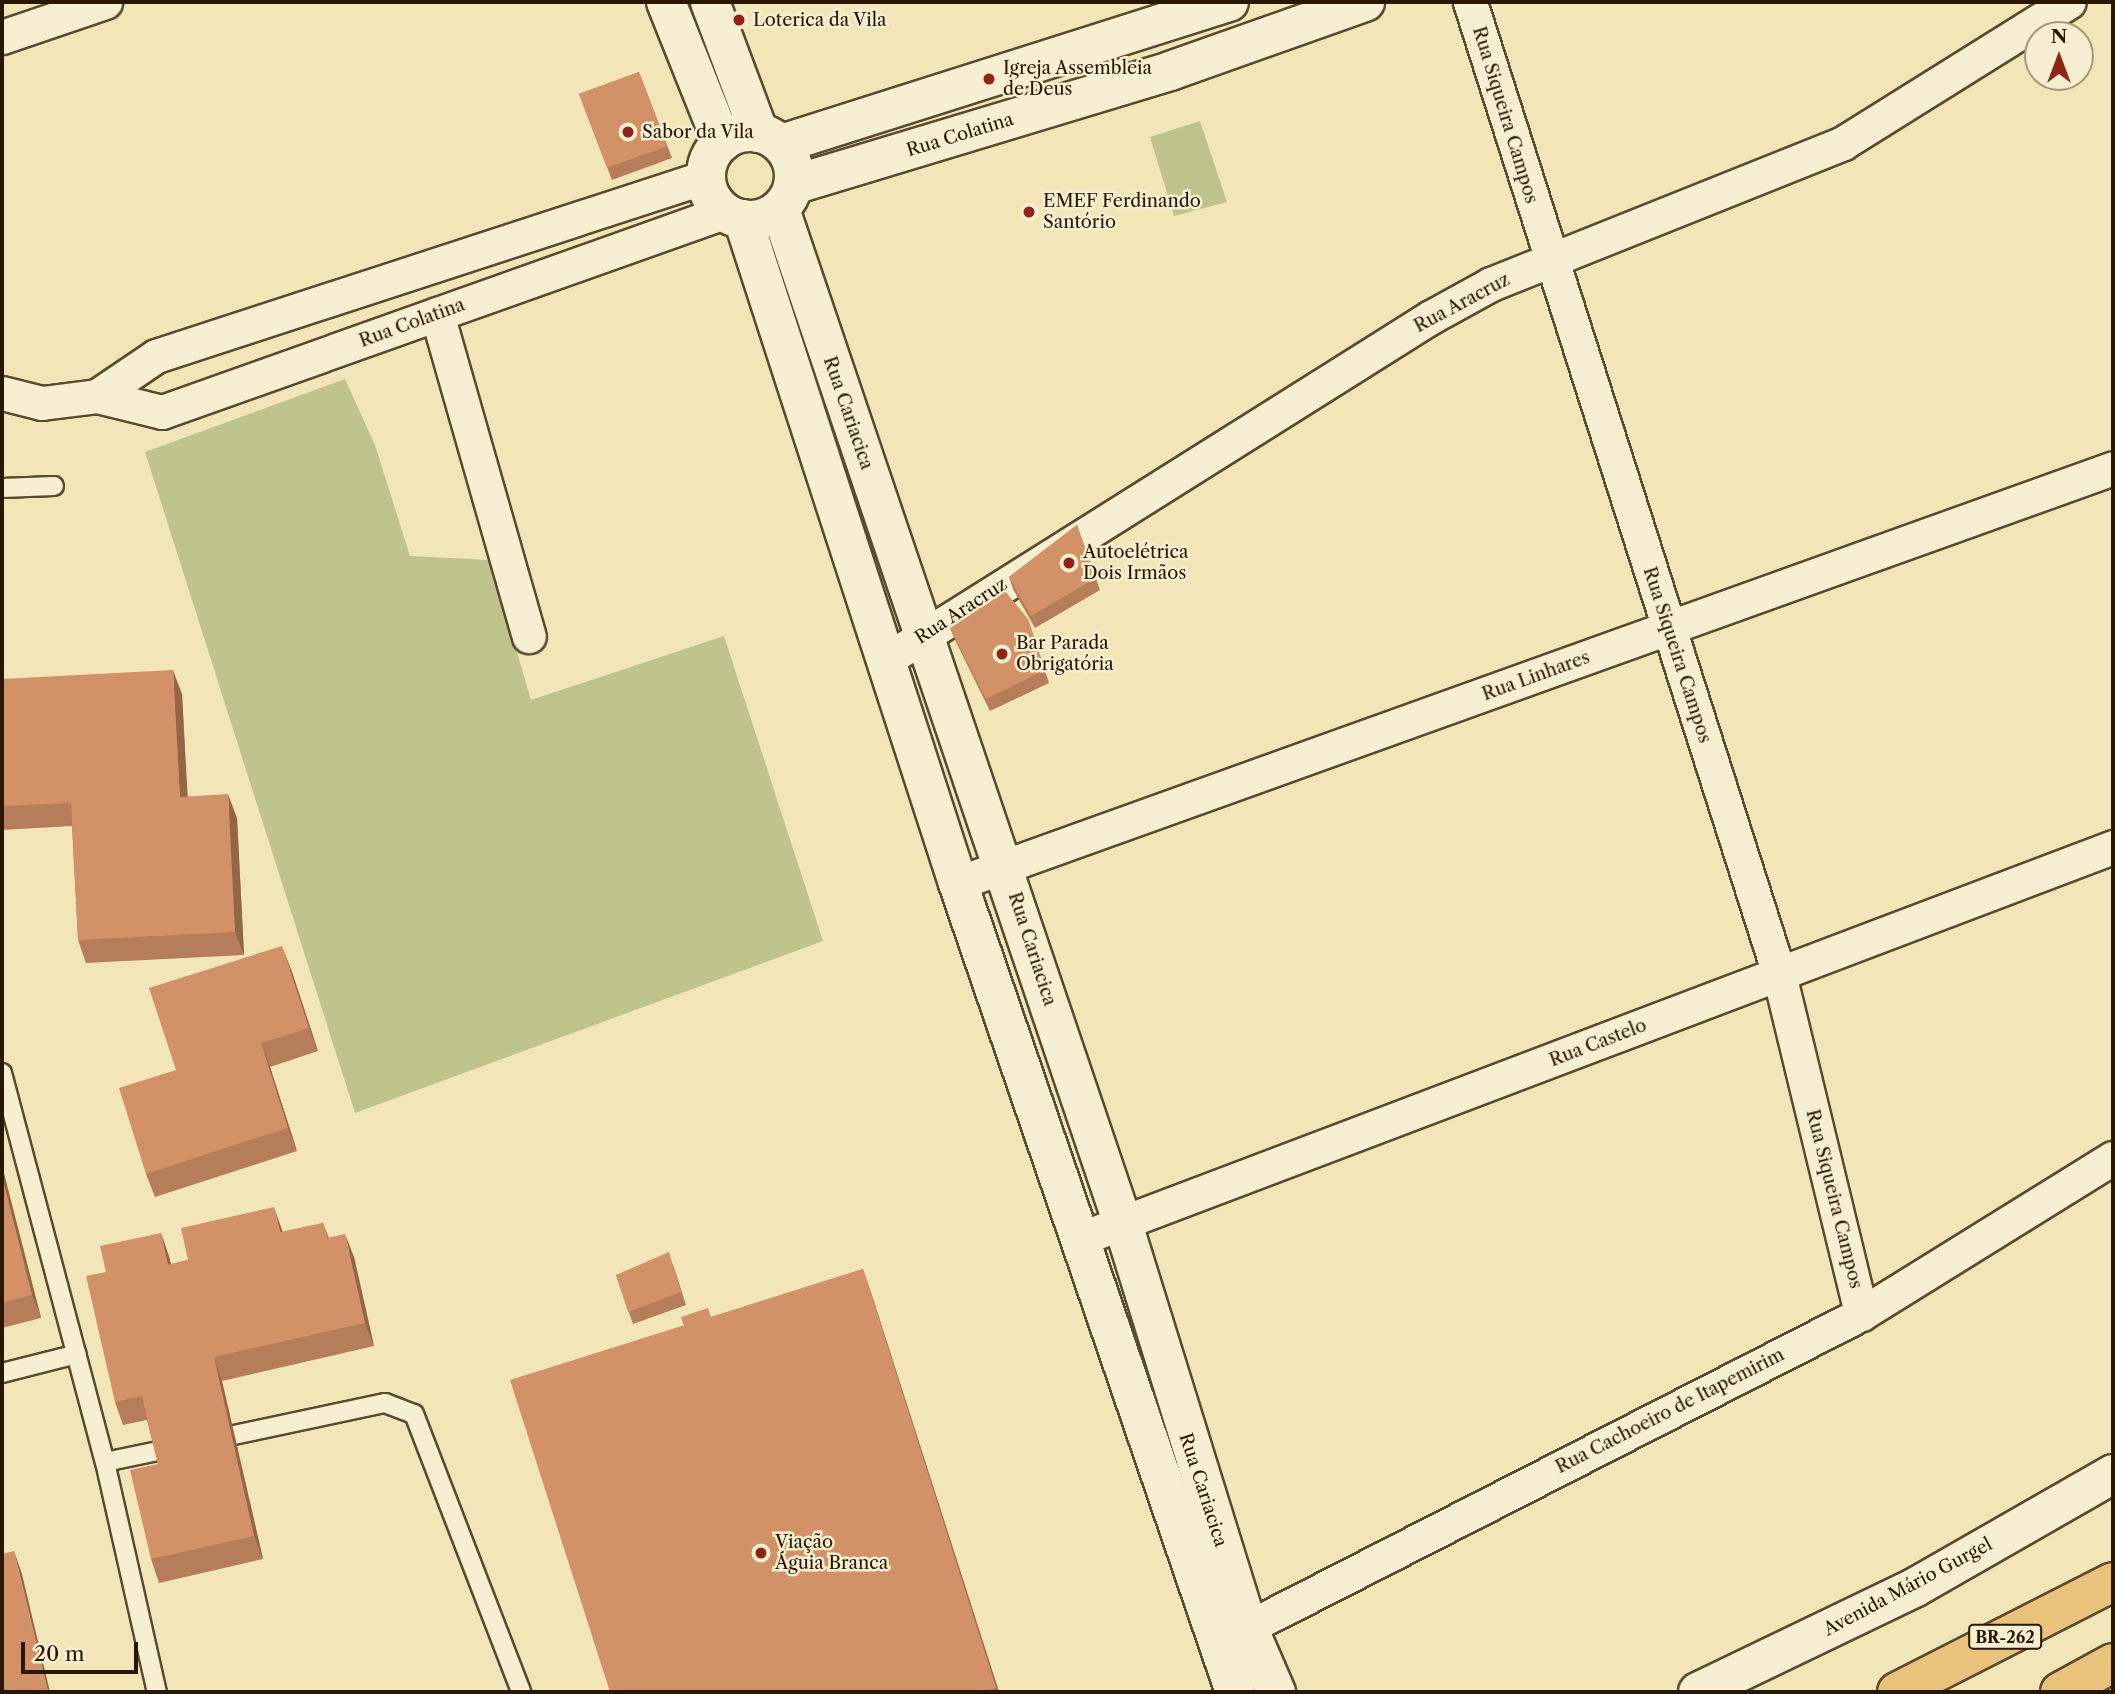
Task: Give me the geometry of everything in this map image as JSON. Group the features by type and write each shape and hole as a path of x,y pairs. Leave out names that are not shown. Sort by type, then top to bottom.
{"main road":[{"name":"BR-262","path":"1897,1692 2113,1582"},
{"path":"2060,1692 2113,1663"}],"street":[{"path":"2,37 105,2"},
{"path":"666,2 722,142 705,177 734,216 787,197 792,163 770,139 710,2"},
{"path":"722,142 770,139 1229,2"},
{"name":"Rua Colatina","path":"787,197 1170,71 1365,2"},
{"name":"Rua Siqueira Campos","path":"1470,2 1549,260 1779,974 1861,1314"},
{"name":"Rua Aracruz","path":"884,661 1431,317 1549,260 1843,143 2069,2"},
{"name":"Rua Colatina","path":"97,396 156,356 705,177"},
{"name":"Rua Cariacica","path":"787,197 924,636 1005,867 1123,1224 1247,1625 1276,1692"},
{"name":"Rua Colatina","path":"2,393 42,403 97,396 162,412 438,314 734,216"},
{"name":"Rua Cariacica","path":"734,216 958,883 1082,1238 1215,1646 1235,1692"},
{"path":"438,314 529,636"},
{"name":"Rua Linhares","path":"958,883 2113,468"},
{"name":"Rua Castelo","path":"1082,1238 2113,847"},
{"name":"Rua Cachoeiro de Itapemirim","path":"1215,1646 1247,1625 1861,1314 2113,1158"},
{"name":"Avenida Mário Gurgel","path":"1698,1692 1914,1588 2113,1474"}],"lane":[{"path":"2,488 54,486"},
{"path":"2,1073 105,1462 157,1692"},
{"path":"2,1373 77,1354"},
{"path":"234,1435 384,1403 414,1414 521,1692"},
{"path":"105,1462 158,1451"}],"green space":[{"path":"1200,121 1227,202 1174,216 1150,137"},
{"path":"345,379 375,445 410,556 490,560 531,700 724,636 823,941 355,1113 145,452"}],"building":[{"name":"Sabor da Vila","path":"639,72 667,146 607,168 579,94"},
{"name":"Autoelétrica Dois Irmãos","path":"1077,525 1096,578 1031,616 1009,577"},
{"name":"Bar Parada Obrigatória","path":"1004,590 1028,619 1045,670 986,699 950,628"},
{"path":"173,670 180,797 228,794 235,932 78,940 71,803 2,806 2,679"},
{"path":"282,946 309,1028 261,1043 288,1128 146,1174 119,1088 176,1070 149,988"},
{"path":"2,1176 32,1295 2,1303"},
{"path":"274,1207 280,1232 323,1223 327,1238 345,1234 365,1323 214,1357 254,1536 151,1559 130,1470 158,1464 142,1396 115,1402 86,1276 106,1272 100,1246 161,1233 168,1265 188,1260 181,1228"},
{"path":"669,1252 681,1292 628,1312 616,1275"},
{"name":"Viação Águia Branca","path":"863,1269 996,1688 981,1692 610,1692 510,1380"},
{"path":"708,1308 711,1317 684,1326 681,1317"},
{"path":"14,1551 48,1692 2,1692 2,1554"}],"place":[{"name":"Loterica da Vila","path":"739,20"},
{"name":"Igreja Assembleia de Deus","path":"989,79"},
{"name":"Sabor da Vila","path":"628,132"},
{"name":"EMEF Ferdinando Santório","path":"1029,212"},
{"name":"Autoelétrica Dois Irmãos","path":"1069,563"},
{"name":"Bar Parada Obrigatória","path":"1002,654"},
{"name":"Viação Águia Branca","path":"761,1553"}]}
